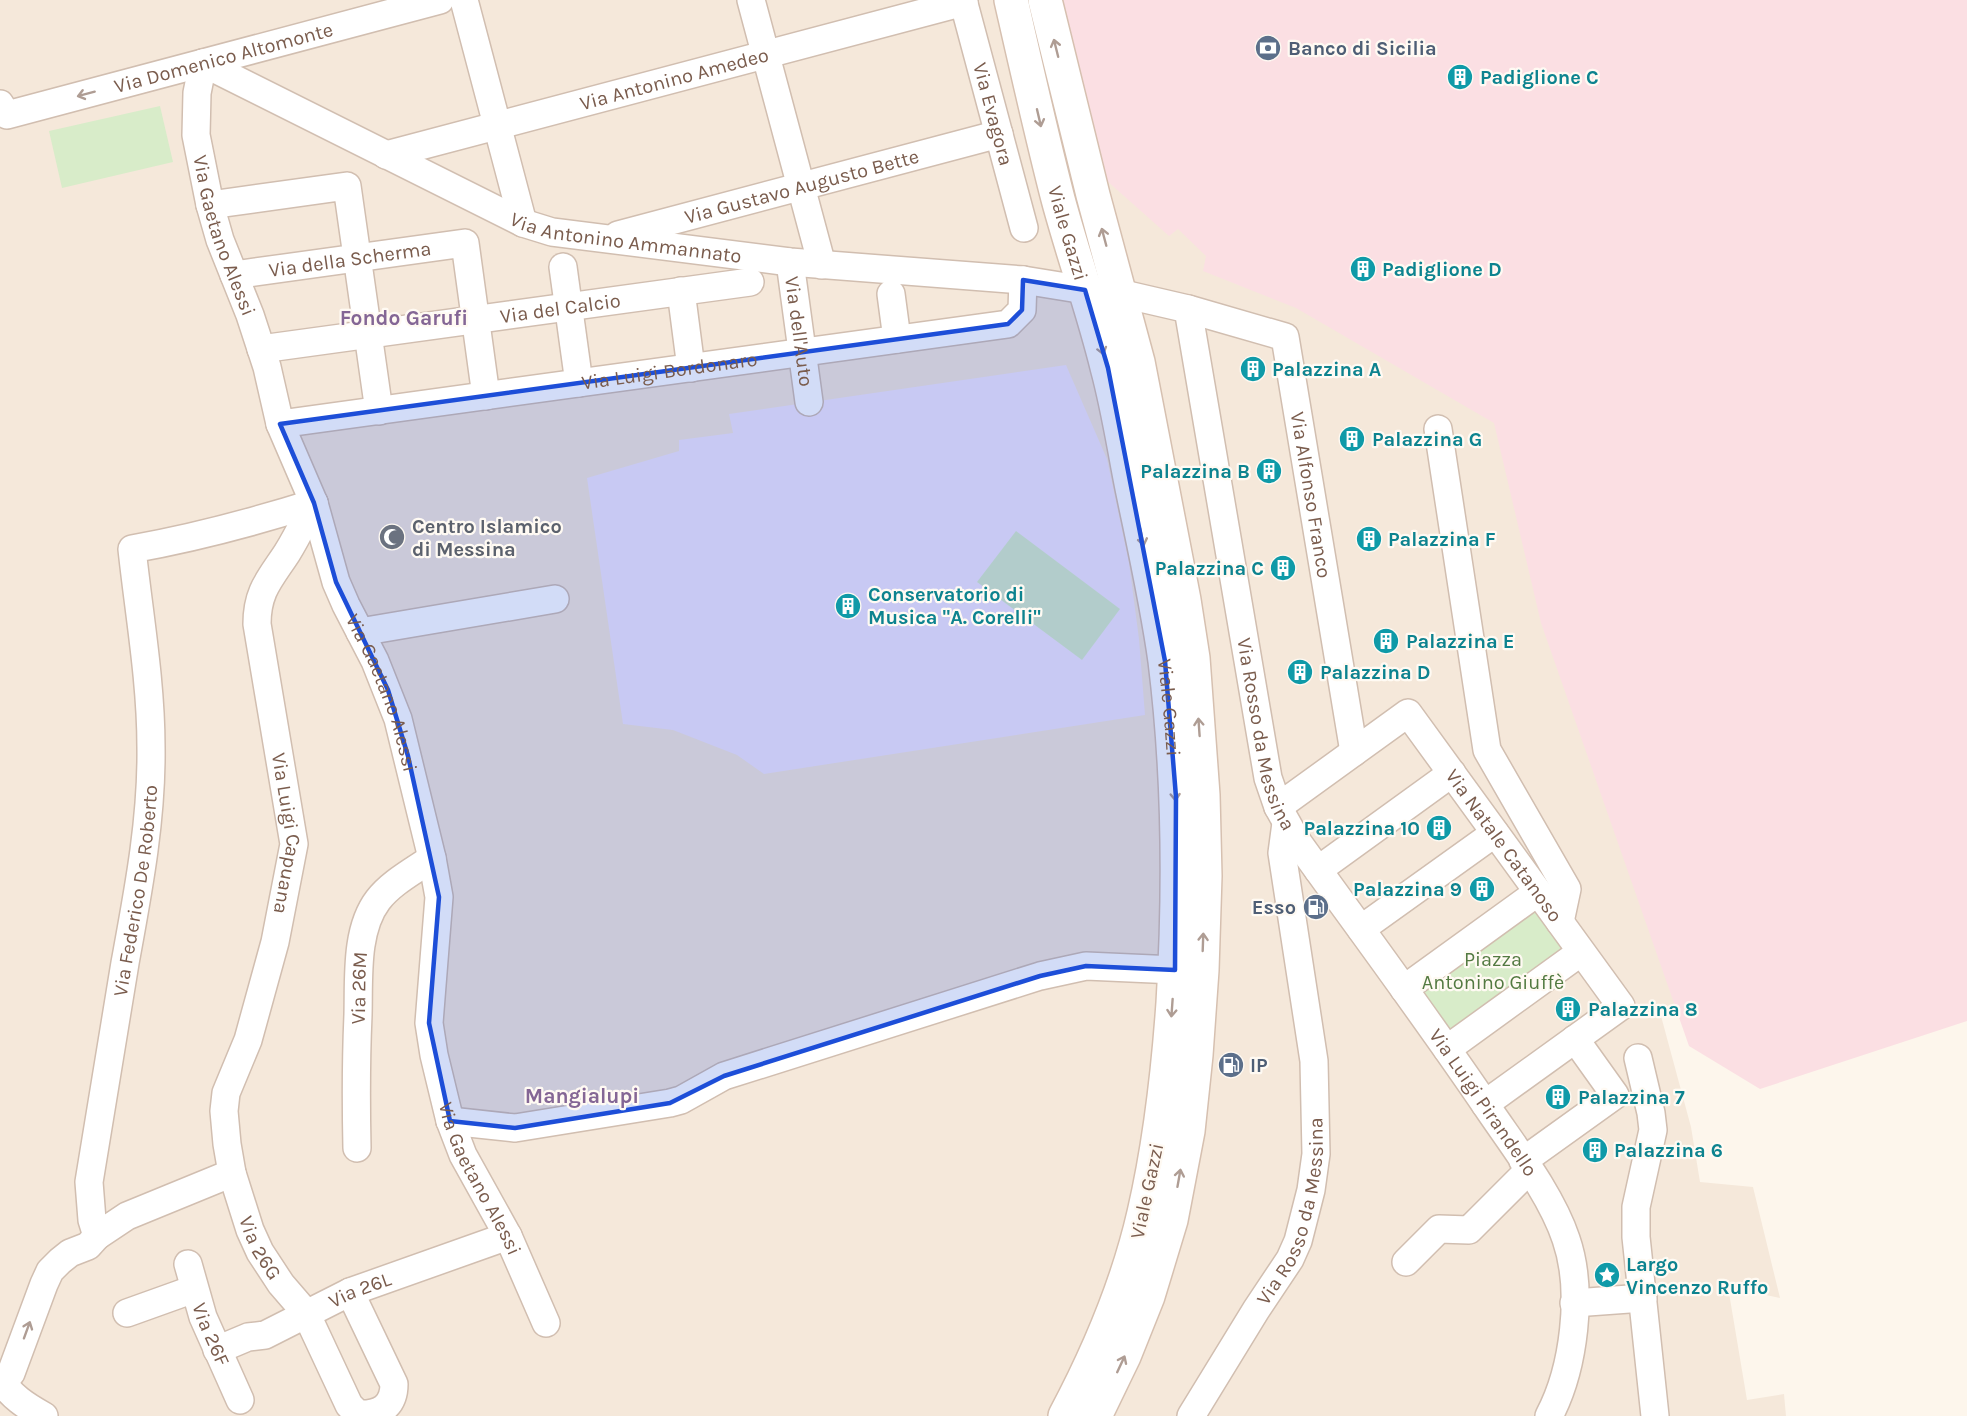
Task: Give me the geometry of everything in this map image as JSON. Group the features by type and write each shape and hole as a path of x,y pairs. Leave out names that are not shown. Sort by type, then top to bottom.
{"main road":[{"name":"Viale Gazzi","path":"1011,0 1058,201 1108,369 1156,604 1165,661 1176,797 1175,970 1170,1051 1161,1125 1144,1215 1134,1252 1113,1311 1084,1380 1065,1416"},
{"name":"Viale Gazzi","path":"1045,0 1093,195 1138,362 1190,635 1198,717 1205,876 1196,1055 1188,1131 1171,1220 1148,1296 1124,1356 1095,1416"}],"street":[{"name":"Via Domenico Altomonte","path":"4,109 203,63 440,0"},
{"path":"464,0 523,223"},
{"path":"751,0 822,265"},
{"name":"Via Antonino Amedeo","path":"386,155 964,1"},
{"name":"Via Evagora","path":"964,1 1024,228"},
{"name":"Via Antonino Ammannato","path":"203,63 523,223 552,232 790,262 1023,280 1119,293"},
{"name":"Via Gaetano Alessi","path":"203,63 197,93 196,135 210,205 220,240 261,349 280,424 314,503 336,582 383,680 398,719 432,858 439,897 429,1023 434,1055 450,1121 463,1155 508,1236 546,1323"},
{"name":"Via Gustavo Augusto Bette","path":"605,239 999,135"},
{"path":"210,205 347,186 379,411"},
{"name":"Via della Scherma","path":"234,275 465,243 475,320"},
{"name":"Via dell'Auto","path":"790,262 810,402"},
{"path":"563,267 579,383"},
{"name":"Via Luigi Bordonaro","path":"280,424 1008,324 1022,310 1023,280"},
{"name":"Via del Calcio","path":"261,349 750,282"},
{"path":"681,291 692,368"},
{"path":"1119,293 1188,309"},
{"path":"891,294 897,339"},
{"name":"Via Alfonso Franco","path":"1188,309 1285,337 1354,752"},
{"name":"Via Rosso da Messina","path":"1188,309 1268,778 1282,815 1282,853 1314,1061 1317,1144 1311,1190 1298,1241 1290,1259 1191,1416"},
{"path":"475,320 486,396"},
{"path":"1438,429 1486,750 1568,890 1560,922"},
{"name":"Via Luigi Capuana","path":"232,1173 225,1122 226,1093 248,1040 273,952 294,844 257,624 257,608 260,596 314,503"},
{"name":"Via Federico De Roberto","path":"97,1236 92,1220 89,1182 140,875 150,785 151,746 148,700 132,549 191,538 314,503"},
{"path":"360,632 555,599"},
{"name":"Via Natale Catanoso","path":"1354,752 1408,713 1621,1006 1575,1039"},
{"path":"1282,815 1354,752"},
{"path":"1318,870 1452,773"},
{"name":"Via Luigi Pirandello","path":"1282,815 1318,870 1447,1048 1554,1212 1566,1240 1573,1266 1574,1304 1570,1362 1549,1416"},
{"path":"1361,929 1495,832"},
{"name":"Via 26M","path":"357,1148 355,1084 360,966 367,922 377,901 390,887 432,858"},
{"path":"1404,989 1538,892"},
{"path":"1447,1048 1581,952"},
{"path":"450,1121 515,1128 670,1103 681,1100 724,1076 1040,976 1086,966 1175,970"},
{"path":"1406,1262 1439,1229 1469,1230 1526,1166 1615,1095 1575,1039 1485,1104"},
{"path":"1638,1058 1652,1113 1653,1130 1636,1207 1636,1237 1655,1416"},
{"path":"44,1416 18,1399 1,1383 11,1373 51,1271 70,1253 88,1246 97,1236 127,1216 232,1173"},
{"name":"Via 26G","path":"232,1173 250,1230 260,1252 281,1284 306,1313 349,1405 358,1414 370,1415 388,1406 394,1395 394,1384 350,1292"},
{"name":"Via 26L","path":"217,1350 248,1337 265,1335 350,1292 508,1236"},
{"name":"Via 26F","path":"127,1313 191,1276 217,1350 240,1400"},
{"path":"1574,1304 1643,1298"}],"highlighted area":[{"path":"1023,280 1085,290 1108,368 1165,661 1176,797 1175,970 1086,966 1040,976 724,1076 670,1103 515,1128 450,1121 429,1023 439,897 408,756 388,690 336,582 314,503 280,424 1008,324 1022,310"}],"shaded area":[{"path":"0,0 1724,0 1967,728 1967,898 1661,1016 1691,1127 1700,1182 1753,1187 1780,1298 1728,1287 1747,1400 1784,1394 1786,1416 0,1416"},
{"path":"1063,0 1967,0 1967,1021 1760,1089 1689,1046 1541,623 1494,423 1296,308 1203,271 1206,256 1178,229 1169,236 1105,179"},
{"path":"1066,365 1107,459 1129,563 1139,639 1145,715 764,774 737,755 673,730 623,724 587,478 679,451 679,440 733,433 729,414"}],"green space":[{"path":"160,106 173,162 62,188 49,131"},
{"path":"1016,531 1120,609 1082,660 977,582"},
{"name":"Piazza Antonino Giuffè","path":"1538,892 1581,952 1447,1049 1404,989"}],"place":[{"name":"Banco di Sicilia","path":"1268,48"},
{"name":"Padiglione C","path":"1460,77"},
{"name":"Padiglione D","path":"1363,269"},
{"name":"Palazzina A","path":"1253,369"},
{"name":"Palazzina G","path":"1352,439"},
{"name":"Palazzina B","path":"1269,471"},
{"name":"Centro Islamico di Messina","path":"392,537"},
{"name":"Palazzina F","path":"1369,539"},
{"name":"Palazzina C","path":"1283,568"},
{"name":"Conservatorio di Musica \"A. Corelli\"","path":"848,606"},
{"name":"Palazzina E","path":"1386,641"},
{"name":"Palazzina D","path":"1300,672"},
{"name":"Palazzina 10","path":"1439,828"},
{"name":"Palazzina 9","path":"1482,889"},
{"name":"Esso","path":"1316,907"},
{"name":"Palazzina 8","path":"1568,1009"},
{"name":"IP","path":"1231,1065"},
{"name":"Palazzina 7","path":"1558,1097"},
{"name":"Palazzina 6","path":"1595,1150"},
{"name":"Largo Vincenzo Ruffo","path":"1607,1275"}],"district":[{"name":"Fondo Garufi","path":"404,318"},
{"name":"Mangialupi","path":"582,1096"}]}
